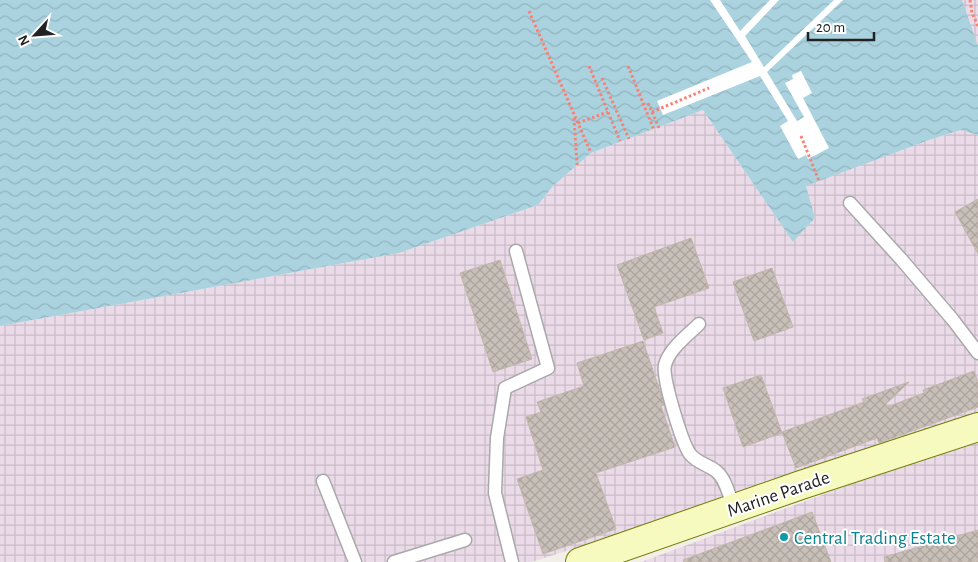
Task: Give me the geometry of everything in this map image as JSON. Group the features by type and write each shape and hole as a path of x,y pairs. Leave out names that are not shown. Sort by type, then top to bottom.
{"main road":[{"name":"Marine Parade","path":"580,562 978,426"}],"lane":[{"path":"850,203 902,259 978,353"},
{"path":"512,562 495,494 497,438 505,388 548,368 516,251"},
{"path":"699,324 673,351 665,366 667,384 678,426 690,453 701,464 714,469 721,476 734,508"},
{"path":"323,480 355,562"},
{"path":"394,562 465,540"}],"path":[{"path":"970,0 972,13 978,26"},
{"path":"529,11 591,153"},
{"path":"589,66 620,142"},
{"path":"628,66 654,130"},
{"path":"602,78 629,139"},
{"path":"652,112 709,88"},
{"path":"648,103 659,128"},
{"path":"578,123 608,112"},
{"path":"574,115 578,165"},
{"path":"801,136 819,180"}],"shaded area":[{"path":"962,0 978,0 978,46 962,4"},
{"path":"703,110 793,242 815,218 805,186 929,140 962,130 978,135 978,413 532,562 0,562 0,326 399,253 538,205 553,186 591,153"},
{"name":"Central Trading Estate","path":"978,437 978,562 641,562"}],"water":[{"path":"0,0 962,0 978,46 978,135 961,130 806,186 815,218 793,242 703,110 591,153 553,186 538,205 399,253 0,326"}],"pier":[{"path":"710,0 720,0 740,31 770,0 779,0 745,36 764,67 834,0 843,0 767,72 797,121 804,117 785,83 793,79 792,75 801,71 812,93 803,98 829,148 808,159 806,155 798,159 780,126 788,121 760,76 663,115 657,101 752,62"}],"building":[{"path":"978,199 978,254 955,212"},
{"path":"691,238 709,288 654,307 663,333 644,340 617,265"},
{"path":"500,260 532,359 493,372 460,273"},
{"path":"772,268 793,327 754,341 733,282"},
{"path":"643,341 661,394 664,405 661,406 675,447 596,473 616,529 543,554 517,479 543,470 526,417 541,412 537,402 584,386 577,363"},
{"path":"974,371 978,382 978,407 879,443 877,438 796,468 782,432 864,402 862,399 909,382 886,404 887,407 924,393 923,390"},
{"path":"761,375 782,433 743,447 723,388"},
{"name":"Central Trading Estate","path":"812,512 831,562 684,562 683,560"},
{"path":"978,530 978,562 885,562 884,557"}],"place":[{"name":"Central Trading Estate","path":"784,537"}]}
